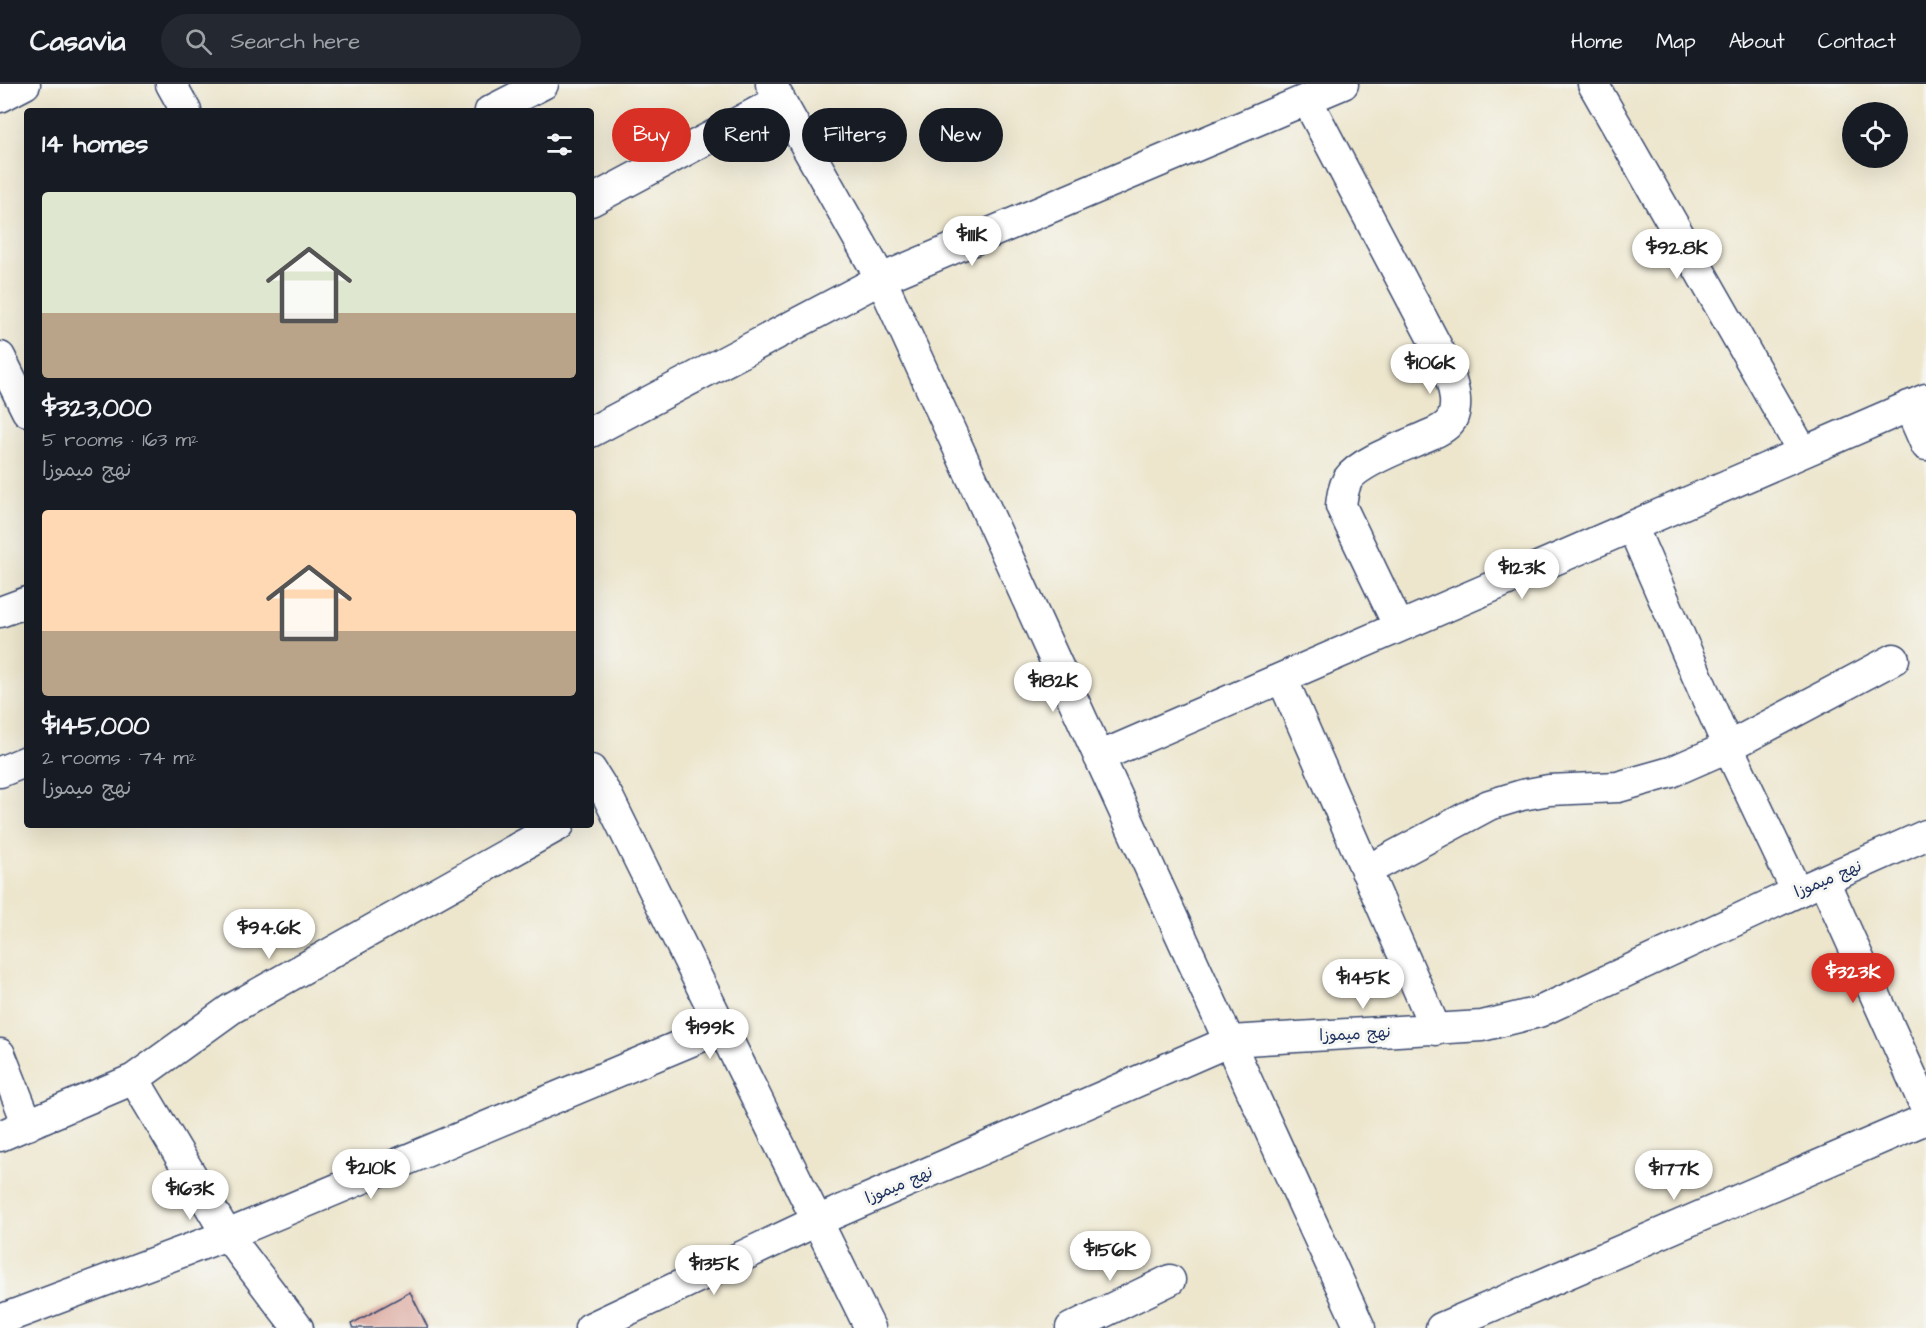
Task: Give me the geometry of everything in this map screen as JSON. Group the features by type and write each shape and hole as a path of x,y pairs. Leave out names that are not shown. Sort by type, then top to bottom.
{"street":[{"path":"0,97 25,84"},
{"path":"171,84 184,108"},
{"path":"496,108 543,84"},
{"path":"594,430 881,279 1343,84"},
{"path":"1593,84 1803,452"},
{"path":"594,199 776,92 881,279 1360,1328"},
{"path":"1307,100 1446,364 1453,386 1455,401 1451,419 1441,430 1361,466 1349,478 1342,492 1341,506 1400,627"},
{"path":"0,357 24,405"},
{"path":"1100,757 1918,403 1926,445"},
{"path":"1632,526 1728,747 1797,892"},
{"path":"0,612 24,604"},
{"path":"1366,871 1489,805 1549,790 1618,787 1671,771 1728,747 1894,659"},
{"path":"1282,678 1436,1030"},
{"path":"0,772 24,762"},
{"path":"594,782 599,802 722,1028 870,1328"},
{"path":"0,1136 134,1079 231,1009 554,828"},
{"name":"نهج ميموزا","path":"590,1328 817,1221 1230,1041 1482,1026 1539,1012 1797,892 1926,835"},
{"path":"1824,881 1926,1108"},
{"path":"0,1320 226,1235 722,1028"},
{"path":"0,1054 28,1125"},
{"path":"134,1079 226,1235 298,1328"},
{"path":"1441,1328 1926,1119"},
{"path":"1071,1328 1170,1280"}],"building":[{"path":"410,1292 428,1328 353,1328 351,1324"}]}
